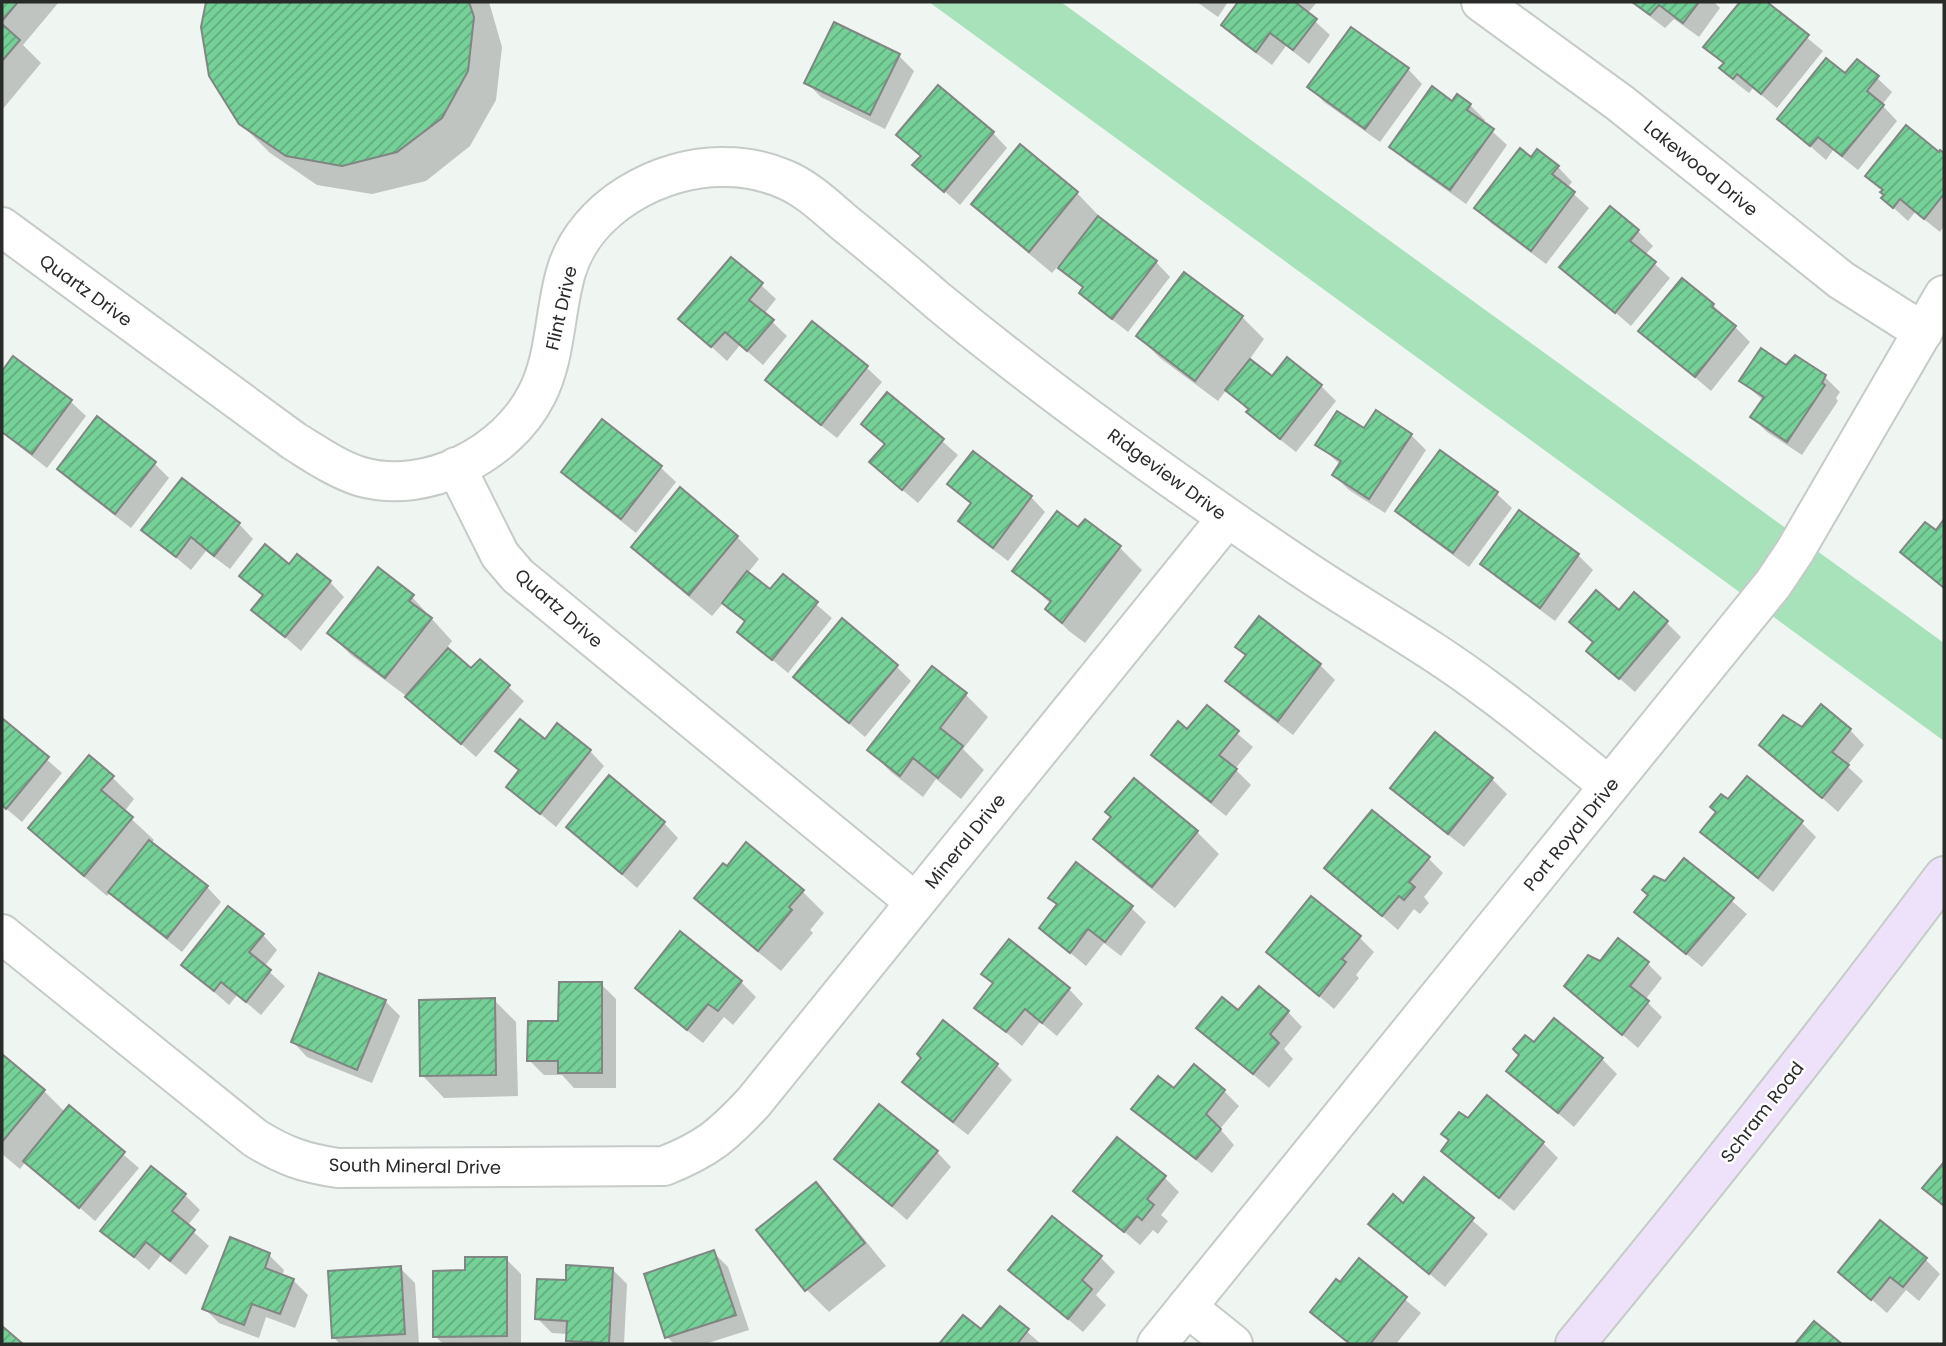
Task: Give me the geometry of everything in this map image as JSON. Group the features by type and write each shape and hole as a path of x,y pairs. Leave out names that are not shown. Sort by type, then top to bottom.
{"main road":[{"name":"Schram Road","path":"1575,1344 1862,985 1944,876"}],"street":[{"name":"Lakewood Drive","path":"1481,2 1620,103 1841,281 1923,332"},
{"name":"Flint Drive","path":"456,467 495,447 517,425 536,397 548,366 567,268 582,241 603,216 628,193 657,178 690,168 727,167"},
{"name":"Ridgeview Drive","path":"727,167 755,170 786,180 815,198 1051,390 1227,518 1486,688 1609,786"},
{"name":"Quartz Drive","path":"8,245 294,441 328,461 362,477 397,481 425,478 456,467 500,555 518,576 915,902"},
{"name":"Port Royal Drive","path":"1159,1344 1773,584 1795,551 1944,295"},
{"name":"Mineral Drive","path":"695,1154 724,1133 753,1103 1227,518"},
{"name":"South Mineral Drive","path":"2,934 255,1138 281,1154 309,1164 338,1168 634,1167 664,1166 695,1154"},
{"path":"1187,1307 1233,1344"}],"green space":[{"path":"929,2 1061,2 1944,643 1944,741"}],"building":[{"path":"2,2 18,2 2,21"},
{"path":"206,2 469,2 474,17 468,71 442,118 397,152 342,166 286,156 239,124 209,76 201,27"},
{"path":"1238,2 1295,2 1317,19 1293,50 1270,33 1256,52 1221,25"},
{"path":"1632,2 1699,2 1683,23 1659,5 1650,15"},
{"path":"1740,2 1767,2 1809,35 1761,94 1737,74 1733,79 1719,68 1724,63 1703,47"},
{"path":"834,22 900,54 870,115 804,83"},
{"path":"2,24 20,40 2,61"},
{"path":"1351,27 1409,68 1365,129 1307,87"},
{"path":"1826,58 1845,73 1857,59 1879,76 1867,91 1884,105 1842,156 1818,137 1810,146 1777,119"},
{"path":"938,85 994,132 944,192 912,165 921,156 896,135"},
{"path":"1432,86 1452,101 1457,94 1471,104 1467,110 1494,129 1450,190 1389,147"},
{"path":"1906,125 1939,152 1940,150 1944,153 1944,194 1924,219 1900,199 1893,208 1881,198 1884,195 1880,192 1883,190 1865,176"},
{"path":"1020,144 1078,192 1029,252 971,204"},
{"path":"1520,148 1531,157 1537,149 1559,166 1552,174 1575,192 1531,251 1474,208"},
{"path":"1610,206 1639,230 1630,241 1656,262 1615,313 1559,267"},
{"path":"1098,216 1157,261 1112,319 1079,293 1083,287 1058,268"},
{"path":"731,257 763,283 749,300 774,320 747,351 725,332 711,347 678,319"},
{"path":"1184,272 1243,316 1195,381 1136,336"},
{"path":"1682,278 1736,326 1695,377 1638,331"},
{"path":"812,321 868,366 821,425 765,380"},
{"path":"1761,348 1786,365 1795,355 1826,375 1822,383 1825,385 1787,442 1750,417 1764,397 1739,381"},
{"path":"13,356 72,400 32,454 2,432 2,371"},
{"path":"1287,357 1322,385 1280,439 1246,412 1249,409 1225,390 1250,359 1272,376"},
{"path":"887,392 944,439 902,490 869,462 885,444 861,424"},
{"path":"1376,410 1412,434 1369,499 1332,475 1341,461 1315,445 1337,411 1364,428"},
{"path":"97,416 156,462 115,514 57,469"},
{"path":"602,419 662,466 621,519 561,472"},
{"path":"1440,450 1498,492 1453,553 1395,511"},
{"path":"973,451 1032,496 993,548 958,521 971,503 947,484"},
{"path":"182,478 240,523 214,556 191,537 176,557 141,530"},
{"path":"680,487 738,536 689,595 631,547"},
{"path":"1519,510 1579,554 1540,608 1480,564"},
{"path":"1057,511 1078,527 1085,519 1121,546 1062,623 1045,609 1051,601 1012,571"},
{"path":"1944,519 1944,588 1900,552 1925,522 1936,530"},
{"path":"265,544 289,564 297,554 331,581 285,637 251,610 263,595 239,576"},
{"path":"378,567 414,595 409,601 432,618 385,678 327,633"},
{"path":"747,571 770,589 783,574 818,602 772,660 737,632 745,621 722,603"},
{"path":"1596,590 1619,610 1634,592 1668,621 1619,679 1586,651 1593,642 1569,622"},
{"path":"1259,616 1321,664 1278,721 1225,681 1246,655 1235,647"},
{"path":"842,618 898,665 849,723 793,677"},
{"path":"448,648 471,668 480,659 510,685 461,744 405,697"},
{"path":"932,666 967,693 940,728 963,746 938,778 913,758 900,776 867,750"},
{"path":"1821,704 1851,729 1832,752 1849,765 1822,798 1759,745 1783,715 1802,727"},
{"path":"1207,705 1239,731 1219,755 1237,769 1211,802 1151,755 1178,721 1187,729"},
{"path":"2,718 49,757 6,809 2,805"},
{"path":"520,719 545,739 557,723 591,750 540,814 506,787 519,770 495,751"},
{"path":"1435,732 1493,778 1448,834 1390,788"},
{"path":"89,755 114,776 101,790 133,817 84,876 28,828"},
{"path":"609,775 665,822 622,874 566,827"},
{"path":"1747,776 1803,821 1758,878 1700,832 1716,812 1710,807 1721,794 1728,799"},
{"path":"1134,778 1198,831 1152,887 1093,839 1111,817 1105,812"},
{"path":"1372,810 1430,857 1409,882 1415,887 1404,900 1399,896 1382,916 1324,868"},
{"path":"149,840 208,886 167,938 108,892"},
{"path":"746,842 804,890 789,907 792,910 758,951 694,898 723,863 727,866"},
{"path":"1684,858 1734,898 1686,954 1634,912 1648,895 1642,890 1654,876 1665,881"},
{"path":"1076,862 1133,906 1105,942 1088,929 1070,953 1039,928 1057,904 1048,898"},
{"path":"1311,896 1361,936 1342,959 1346,962 1319,996 1266,952"},
{"path":"228,906 264,934 249,952 271,970 246,1002 221,982 214,991 181,965"},
{"path":"680,931 742,981 718,1011 708,1004 687,1030 635,988"},
{"path":"1618,938 1649,962 1630,986 1649,1001 1622,1035 1564,986 1588,955 1600,961"},
{"path":"1009,939 1070,988 1042,1023 1025,1009 1006,1032 974,1008 993,983 981,974"},
{"path":"319,973 386,1000 357,1070 291,1042"},
{"path":"559,982 602,982 602,1073 558,1073 558,1061 527,1061 528,1021 558,1021"},
{"path":"1259,986 1289,1011 1270,1034 1279,1043 1253,1074 1196,1028 1222,997 1238,1010"},
{"path":"495,998 496,1075 420,1076 419,1000"},
{"path":"1554,1018 1603,1058 1558,1113 1506,1071 1519,1055 1513,1049 1525,1035 1534,1042"},
{"path":"943,1020 998,1064 953,1122 902,1082 921,1058 917,1054"},
{"path":"2,1054 45,1090 2,1142"},
{"path":"1194,1064 1225,1090 1206,1114 1221,1129 1196,1159 1131,1109 1158,1076 1174,1088"},
{"path":"1487,1095 1544,1142 1499,1198 1441,1151 1449,1140 1441,1134 1459,1112 1468,1118"},
{"path":"879,1104 938,1151 892,1206 834,1159"},
{"path":"69,1105 125,1152 79,1208 23,1161"},
{"path":"1117,1137 1166,1176 1147,1199 1154,1205 1142,1220 1137,1216 1124,1232 1073,1191"},
{"path":"1944,1162 1944,1206 1922,1188"},
{"path":"151,1166 186,1194 172,1211 195,1230 170,1261 146,1242 134,1257 100,1231"},
{"path":"1424,1177 1474,1218 1429,1274 1368,1224 1393,1194 1403,1203"},
{"path":"816,1182 865,1243 805,1291 756,1230"},
{"path":"1052,1216 1102,1256 1082,1280 1092,1289 1068,1319 1008,1270"},
{"path":"1880,1220 1927,1258 1903,1287 1890,1277 1871,1300 1838,1272"},
{"path":"230,1237 270,1253 265,1268 294,1279 280,1314 252,1304 244,1325 202,1309"},
{"path":"714,1250 736,1315 665,1338 644,1274"},
{"path":"465,1257 507,1257 507,1336 433,1337 433,1271 465,1270"},
{"path":"1359,1258 1407,1297 1370,1344 1350,1344 1310,1312 1336,1279 1340,1282"},
{"path":"566,1265 613,1268 609,1343 566,1341 567,1321 535,1319 537,1279 566,1280"},
{"path":"401,1266 405,1334 332,1338 328,1271"},
{"path":"1000,1306 1029,1329 1017,1344 939,1344 963,1315 981,1329"},
{"path":"1814,1321 1842,1344 1795,1344"},
{"path":"2,1326 23,1344 2,1344"}]}
